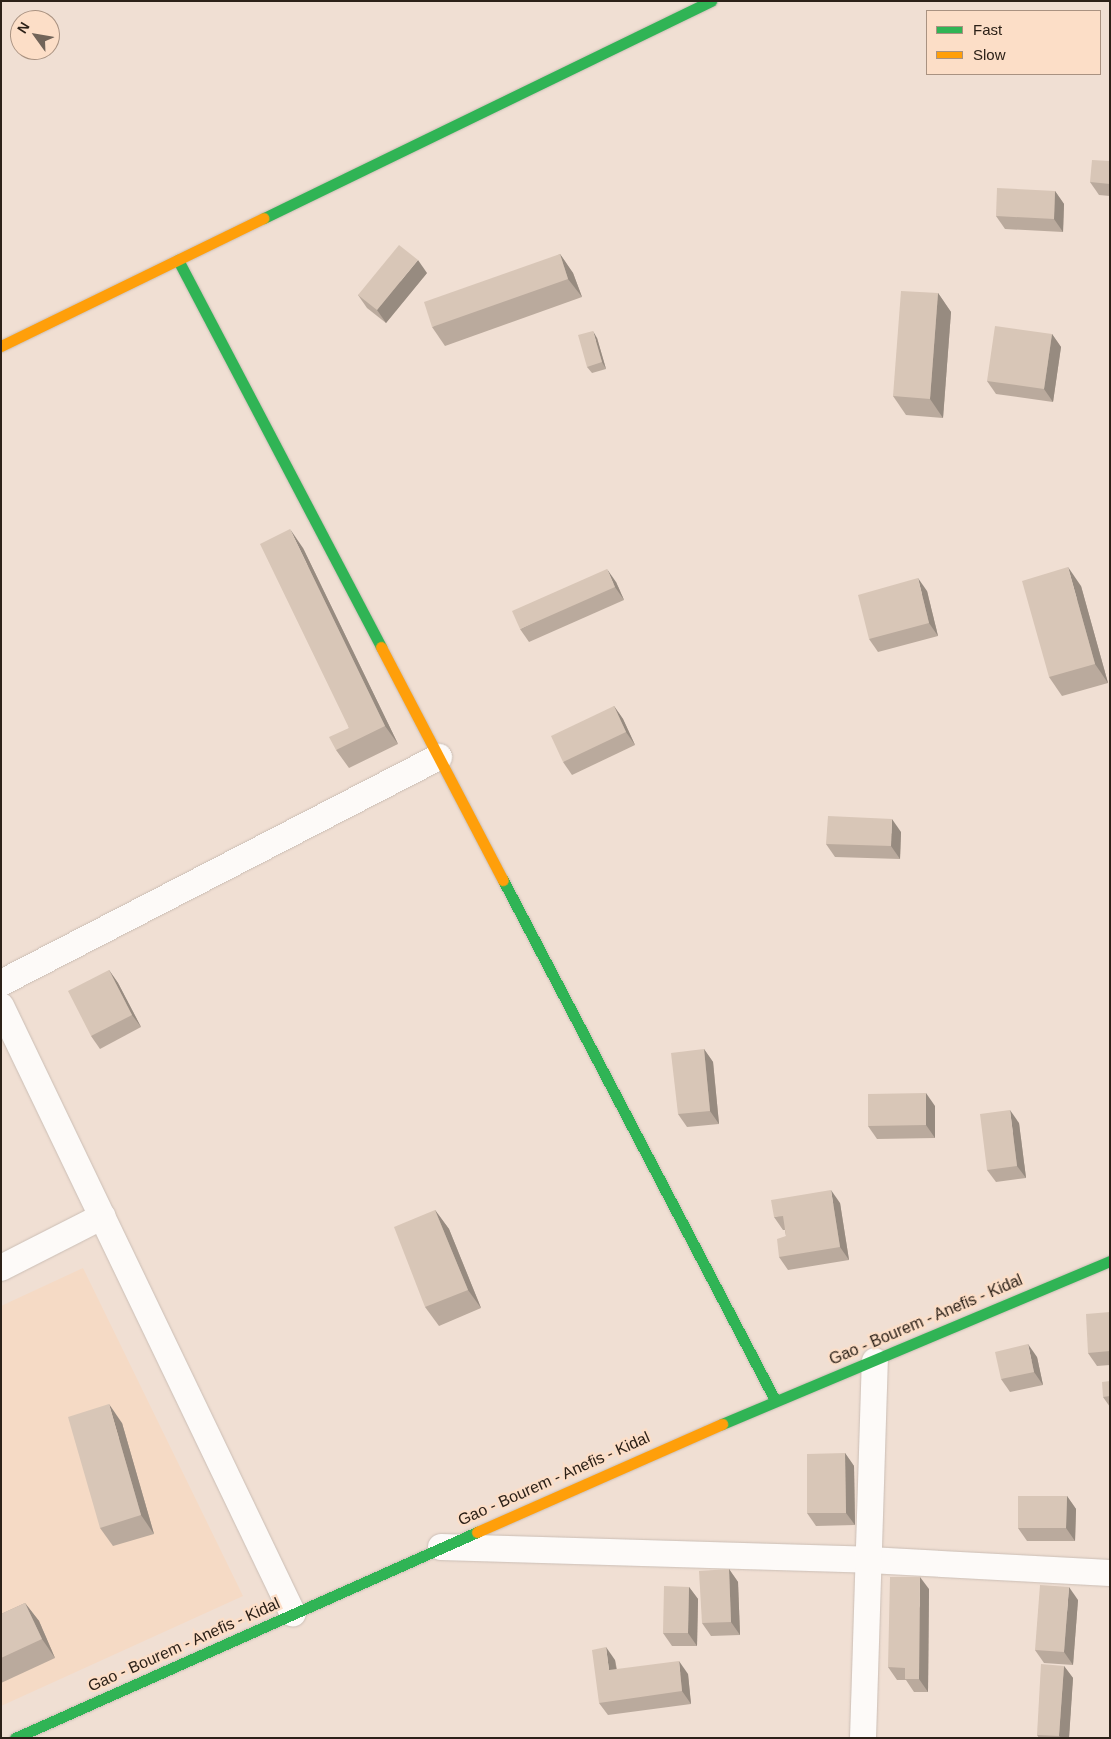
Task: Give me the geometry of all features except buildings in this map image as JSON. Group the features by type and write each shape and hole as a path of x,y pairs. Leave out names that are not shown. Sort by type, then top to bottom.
{"street":[{"path":"1,346 711,1"},
{"path":"178,260 775,1400"},
{"path":"1,983 439,757"},
{"path":"1,1006 293,1614"},
{"path":"1,1268 103,1216"},
{"name":"Gao - Bourem - Anefis - Kidal","path":"15,1738 439,1547 775,1400 875,1361 1110,1261"},
{"path":"863,1738 875,1361"},
{"path":"439,1547 869,1560 1110,1573"}],"shaded area":[{"path":"83,1268 243,1596 1,1706 1,1306"}],"traffic: fast":[{"path":"264,218 711,1"},
{"path":"178,260 381,647"},
{"path":"503,880 775,1400"},
{"path":"722,1424 1110,1261"},
{"path":"15,1738 477,1532"}],"traffic: slow":[{"path":"1,346 264,218"},
{"path":"381,647 503,880"},
{"path":"477,1532 722,1424"}]}
